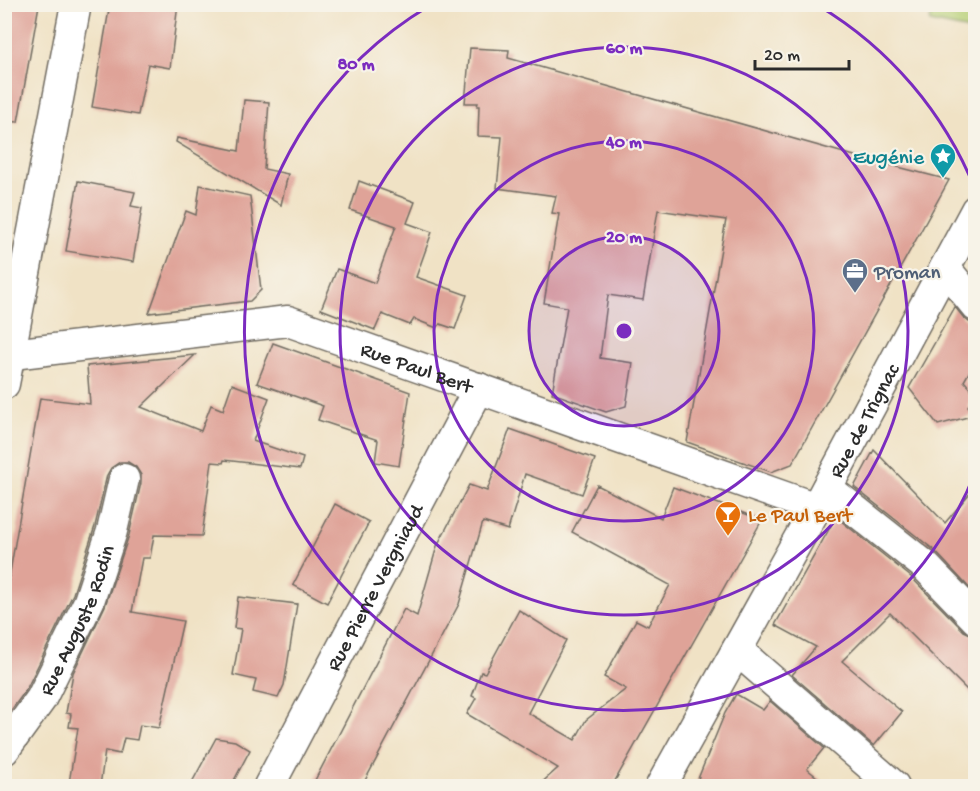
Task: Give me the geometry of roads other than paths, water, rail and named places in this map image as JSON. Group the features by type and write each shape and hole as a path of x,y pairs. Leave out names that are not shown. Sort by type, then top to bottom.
{"street":[{"path":"4,384 7,355 76,4"},
{"name":"Rue de Trignac","path":"661,786 821,498 975,210"},
{"path":"945,268 975,306"},
{"name":"Rue Paul Bert","path":"7,355 288,321 479,388 821,498 923,564 975,619"},
{"name":"Rue Pierre Vergniaud","path":"268,786 479,388"},
{"name":"Rue Auguste Rodin","path":"4,750 41,699 89,601 112,531 124,479"},
{"path":"737,650 894,786"}],"place":[{"name":"Eugénie","path":"943,179"},
{"name":"Proman","path":"855,294"},
{"name":"Le Paul Bert","path":"728,537"}]}
